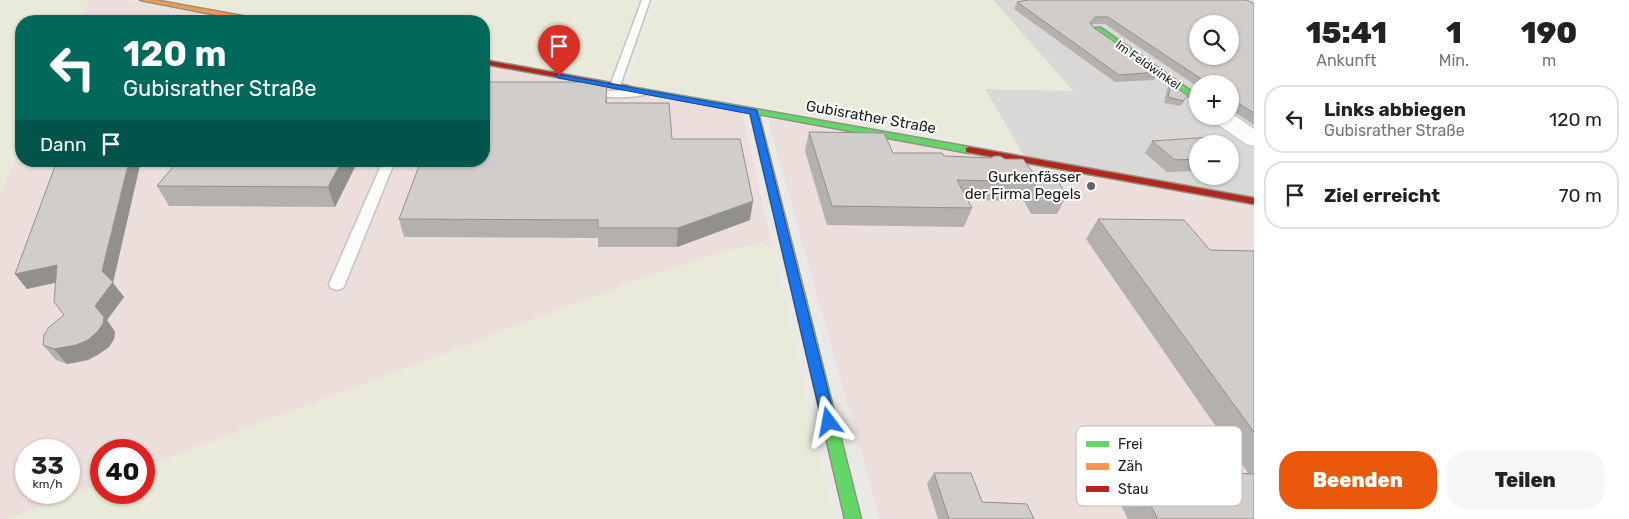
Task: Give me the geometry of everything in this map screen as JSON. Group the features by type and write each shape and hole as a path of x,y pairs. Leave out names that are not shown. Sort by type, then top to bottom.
{"street":[{"path":"143,0 226,15"},
{"name":"Im Feldwinkel","path":"1098,30 1189,94"},
{"name":"Gubisrather Straße","path":"490,63 1254,201"},
{"path":"754,112 852,519"},
{"path":"1234,125 1254,139"}],"lane":[{"path":"615,86 646,0"},
{"path":"572,91 613,94 644,92"},
{"path":"337,284 386,167"}],"shaded area":[{"path":"89,0 127,0 209,15 83,15"},
{"path":"993,0 1254,0 1254,205 1029,165 985,89 1072,90"},
{"path":"490,67 742,113 773,249 764,243 733,249 656,273 155,463 155,439 90,439 90,487 80,491 80,439 15,439 15,504 46,504 6,519 0,519 0,194 15,161 15,167 490,167"},
{"path":"770,119 1254,205 1254,519 880,519 769,124"}],"green space":[{"path":"0,0 89,0 83,15 15,15 15,161 0,194"},
{"path":"167,0 643,0 615,76 608,78 490,58 490,15 252,15"},
{"path":"654,0 993,0 1073,91 985,89 1021,151 635,84 630,81 629,77"},
{"path":"764,243 773,249 833,519 6,519 46,504 80,504 80,491 90,487 90,504 155,504 155,463 656,273 733,249"}],"building":[{"path":"1028,0 1246,0 1254,4 1254,113 1239,104 1239,75 1195,75 1108,17 1095,17 1090,23 1094,28 1158,72 1119,75 1017,2"},
{"path":"490,82 607,82 606,103 669,103 672,139 740,139 753,201 678,228 598,228 598,220 399,219 419,167 490,167"},
{"path":"1171,84 1188,96 1183,101 1168,97"},
{"path":"809,132 884,133 893,153 942,153 944,156 991,158 1000,156 1005,159 1023,159 1034,174 1053,174 1067,195 1041,195 1033,182 957,180 972,208 832,206"},
{"path":"1189,139 1189,159 1175,160 1152,141"},
{"path":"55,167 128,167 102,271 113,282 95,306 104,317 103,324 97,332 88,340 76,345 54,349 43,345 44,335 49,327 64,315 54,302 57,265 15,274"},
{"path":"173,167 339,167 328,187 157,186"},
{"path":"1098,219 1184,220 1210,250 1254,251 1254,432"},
{"path":"934,473 971,473 982,502 1027,504 1034,519 949,519"},
{"path":"1242,474 1254,474 1254,519 1158,519 1151,506 1242,506"}],"traffic: fast":[{"path":"1098,30 1189,94"},
{"path":"628,88 969,150"},
{"path":"800,300 853,519"}],"traffic: slow":[{"path":"143,0 226,15"},
{"path":"754,112 800,300"}],"traffic: jam":[{"path":"490,63 628,88"},
{"path":"969,150 1254,201"}],"place":[{"name":"Gurkenfässer der Firma Pegels","path":"1091,186"}],"route":[{"path":"559,76 754,112 829,422"}]}
